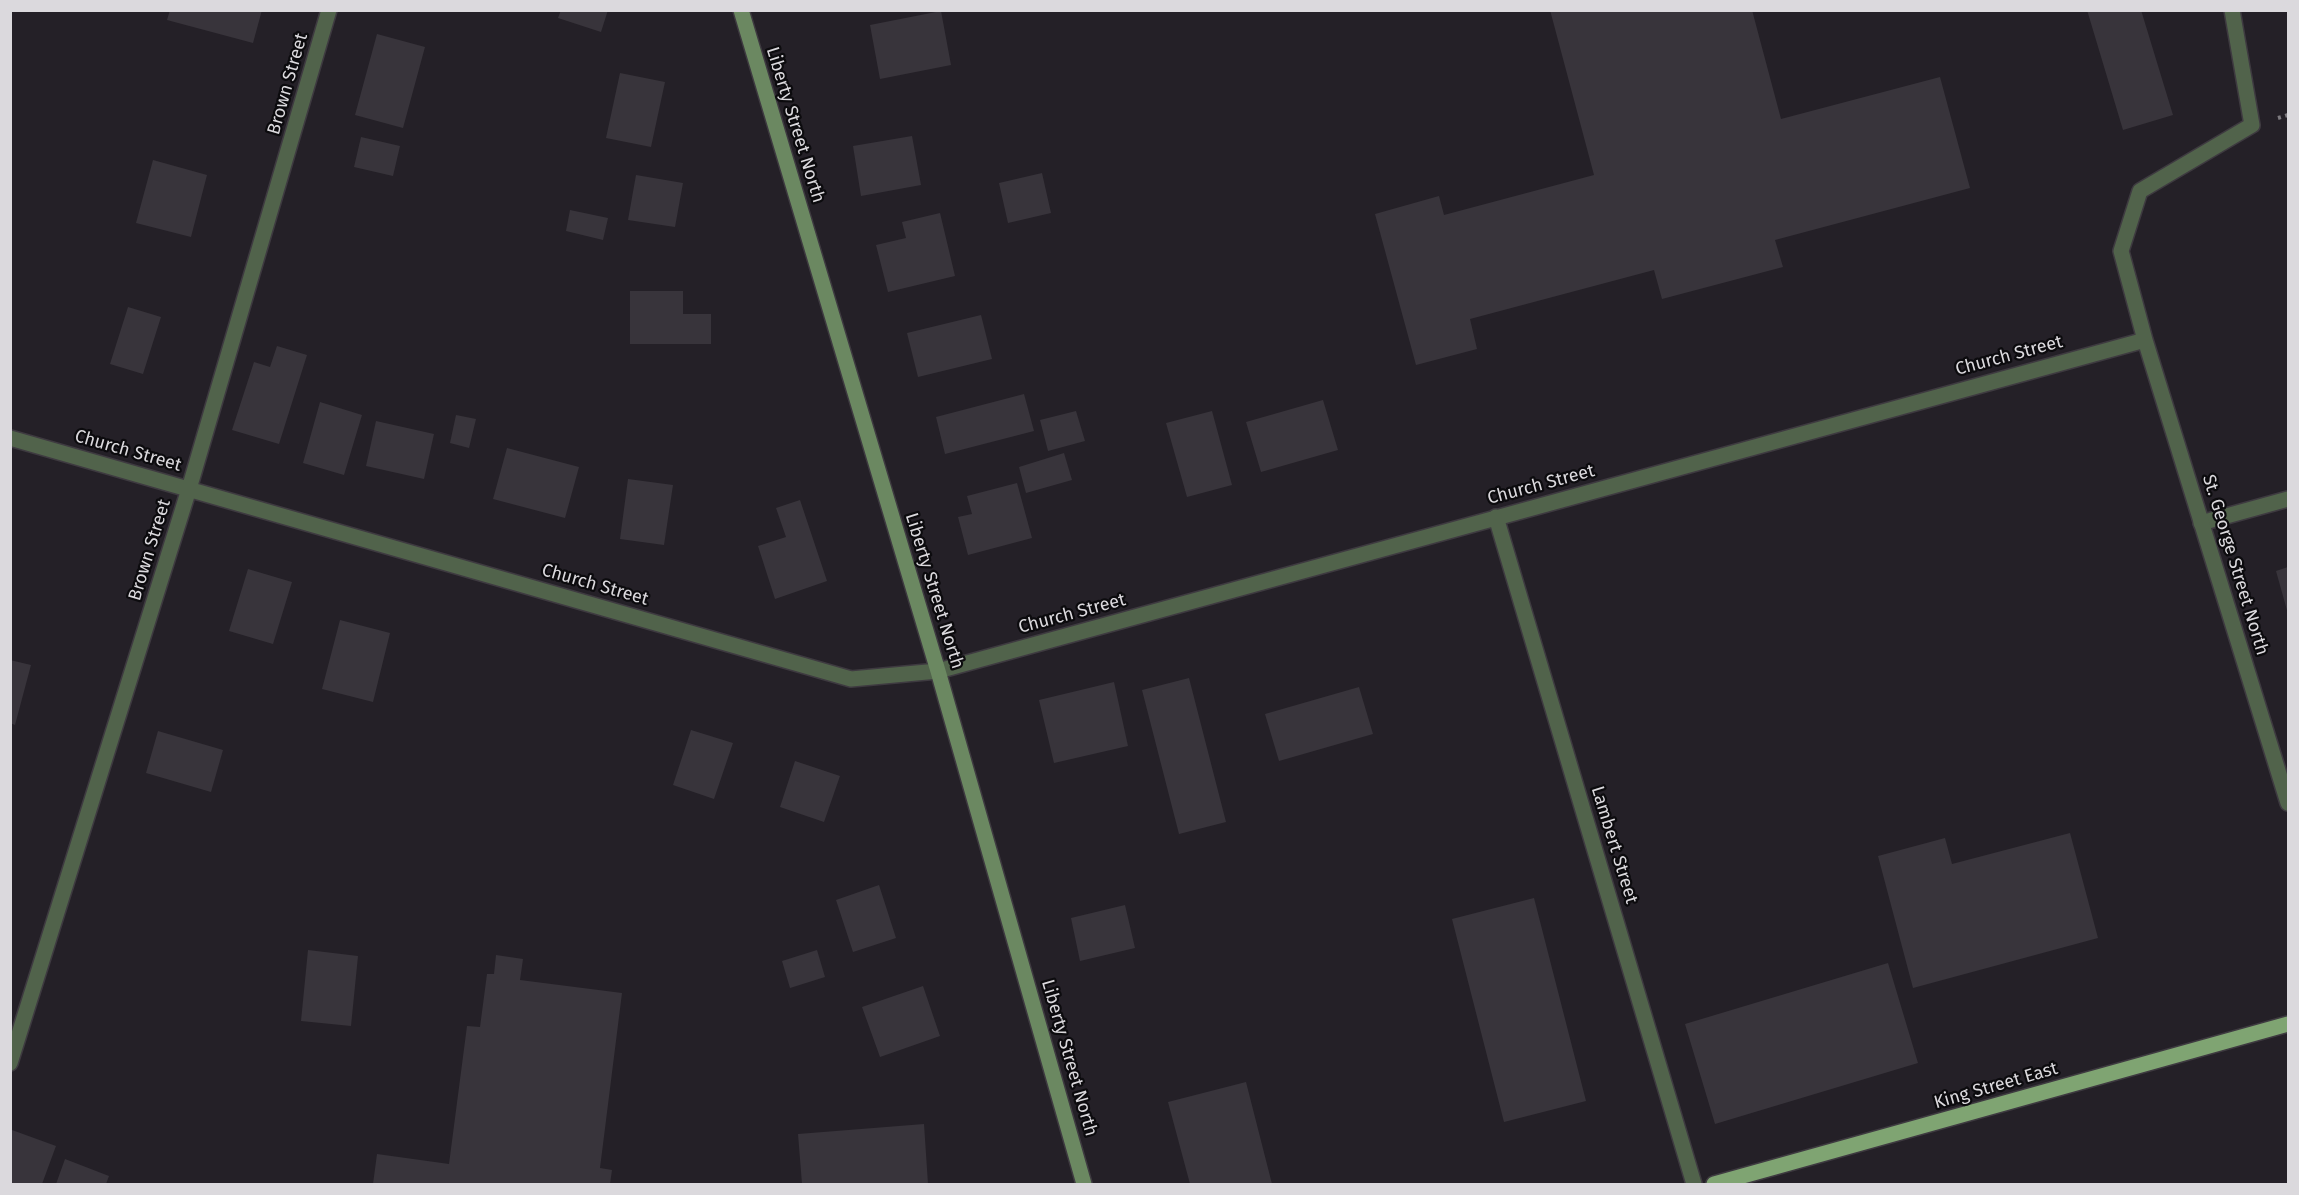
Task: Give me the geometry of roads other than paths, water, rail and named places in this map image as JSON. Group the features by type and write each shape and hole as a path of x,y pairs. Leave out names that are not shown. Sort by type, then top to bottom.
{"main road":[{"name":"Liberty Street North","path":"741,10 938,671 1084,1185"},
{"name":"King Street East","path":"1714,1185 2289,1024"}],"street":[{"name":"Brown Street","path":"10,1063 189,489 330,10"},
{"name":"St. George Street North","path":"2232,10 2252,125 2140,191 2121,251 2145,340 2289,802"},
{"name":"Church Street","path":"10,438 851,679 938,671 2145,340"},
{"path":"2201,523 2289,499"},
{"name":"Lambert Street","path":"1496,518 1694,1185"}]}
